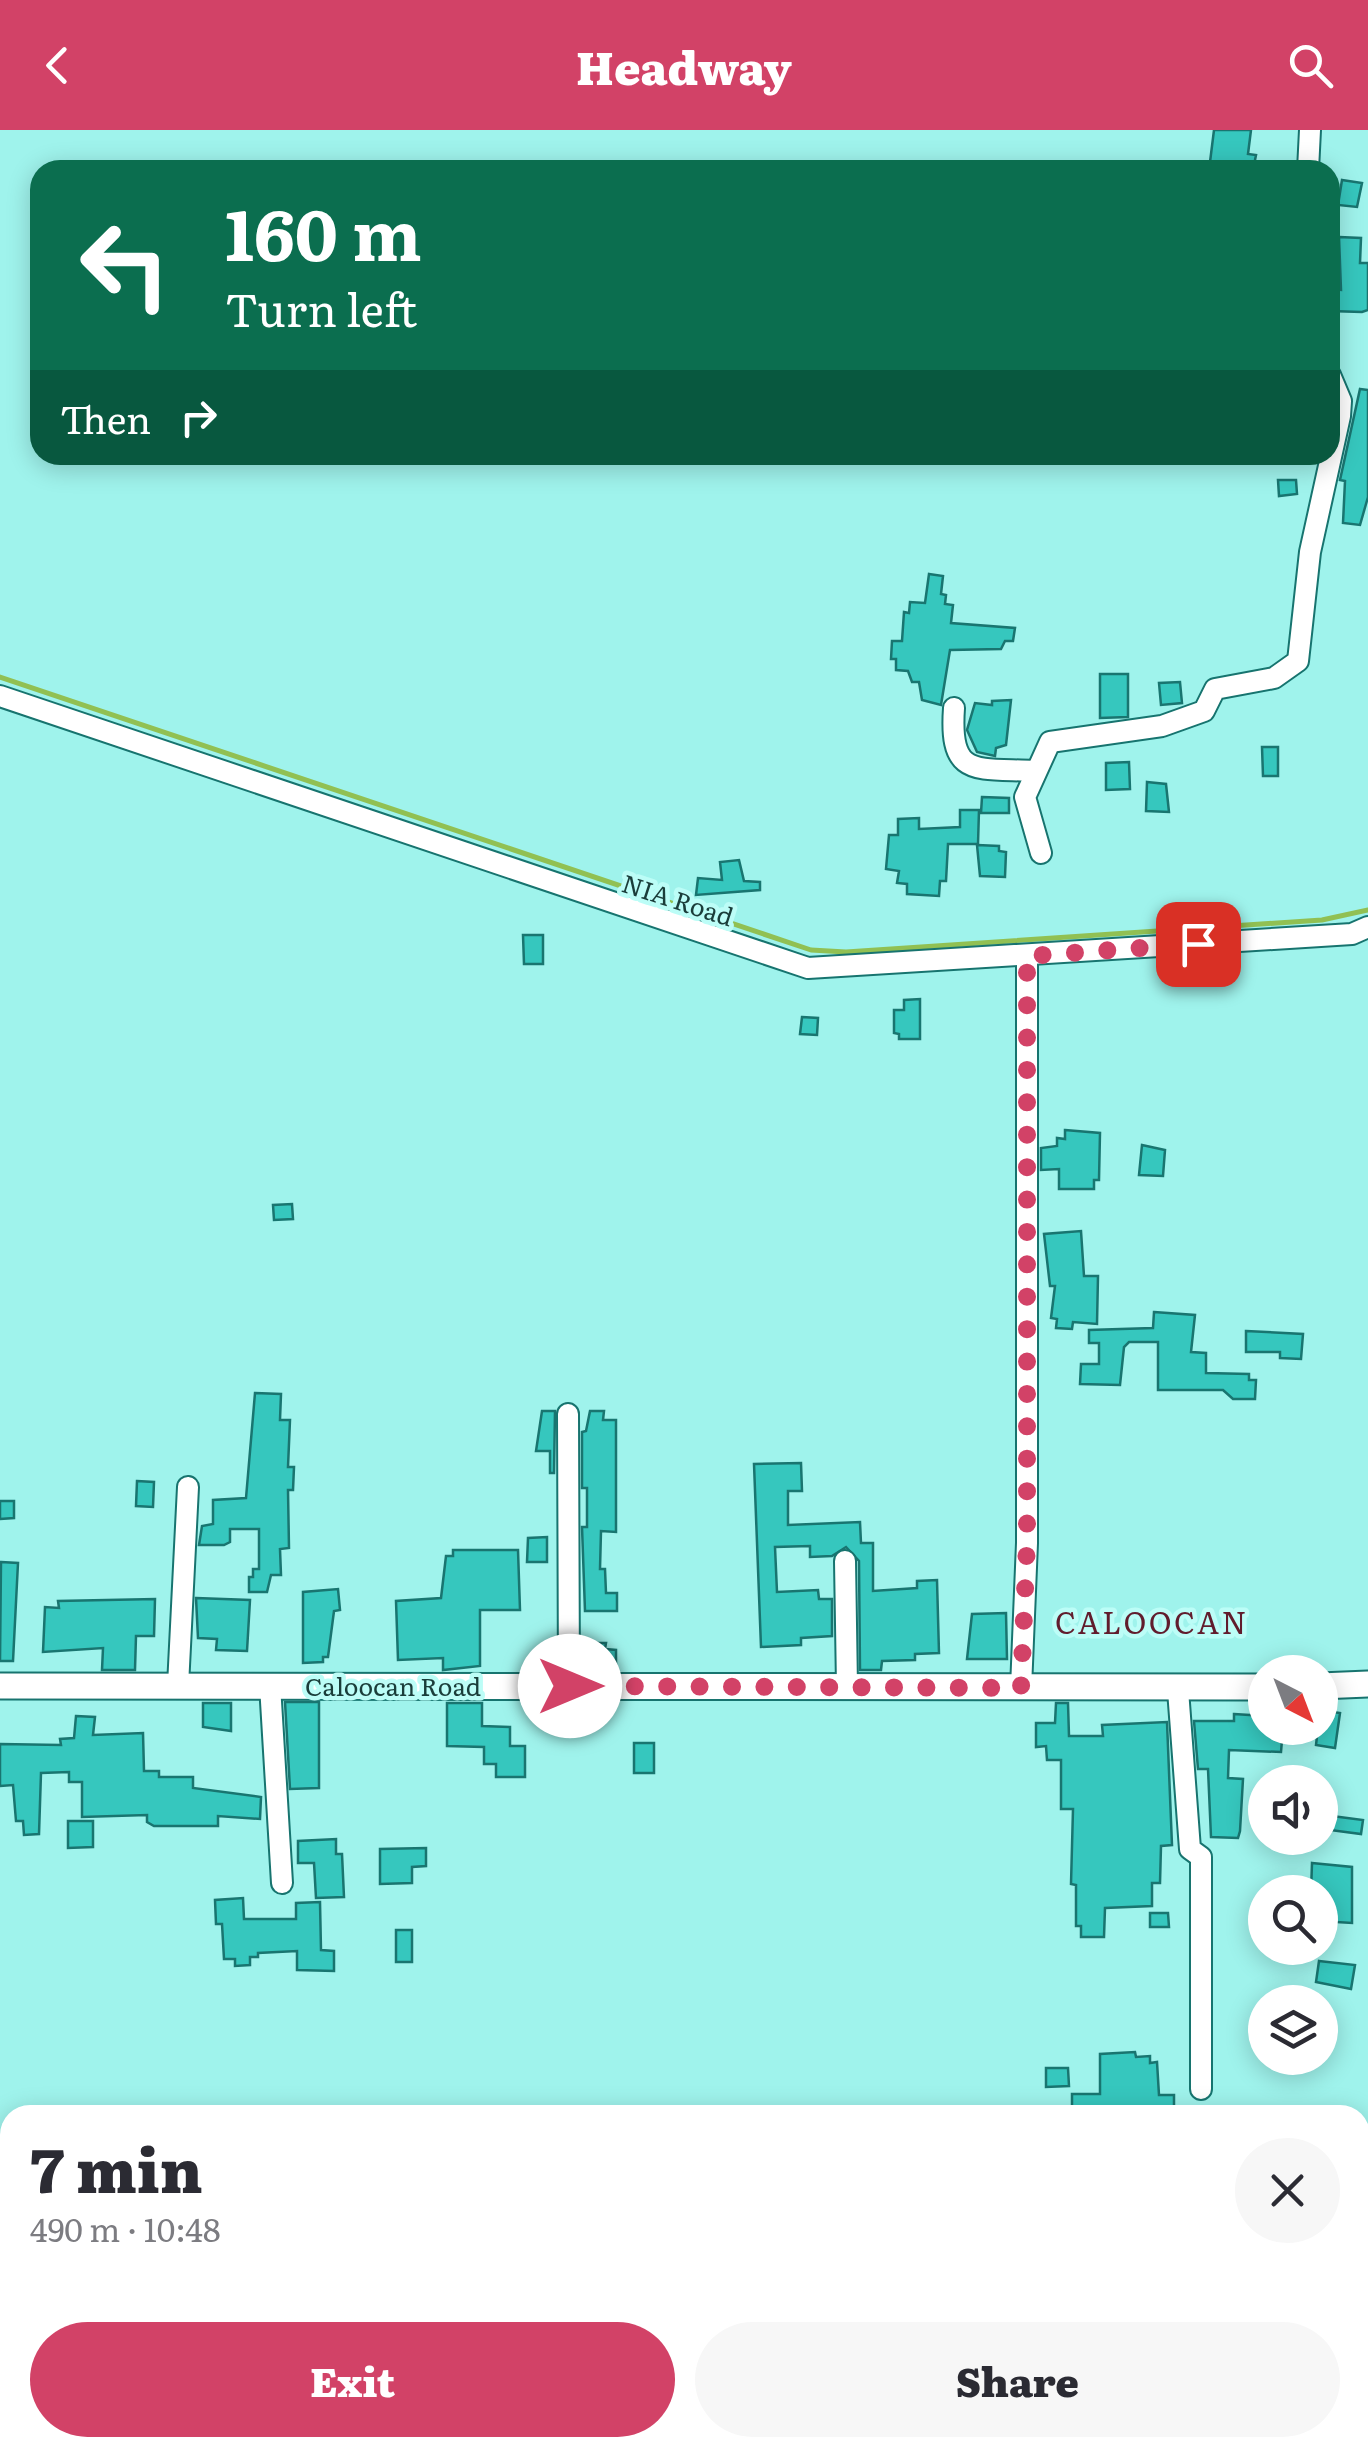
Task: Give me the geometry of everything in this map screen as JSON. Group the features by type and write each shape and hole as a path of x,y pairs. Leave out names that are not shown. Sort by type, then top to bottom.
{"street":[{"path":"1308,160 1310,130"},
{"path":"1041,853 1025,797 1034,771 1057,738 1162,726 1204,711 1214,689 1274,678 1298,661 1310,552 1329,465"},
{"name":"NIA Road","path":"0,696 808,968 1352,934 1368,928"},
{"path":"954,708 952,741 957,758 969,768 1034,771"},
{"path":"1021,1688 1027,1543 1027,956"},
{"path":"568,1414 570,1686"},
{"path":"178,1686 188,1487"},
{"path":"845,1561 847,1687"},
{"path":"1338,1685 1368,1684"},
{"path":"270,1685 282,1883"},
{"name":"Caloocan Road","path":"0,1686 1248,1688"},
{"path":"1178,1690 1190,1849 1201,1856 1202,1864 1201,2089"}],"building":[{"path":"1214,130 1251,130 1248,154 1256,155 1255,160 1210,160"},
{"path":"1342,180 1362,183 1357,207 1340,205"},
{"path":"1340,237 1361,238 1360,263 1368,263 1368,310 1340,311"},
{"path":"1360,389 1368,390 1368,497 1360,525 1343,523 1345,481 1340,480"},
{"path":"1278,480 1296,480 1297,494 1279,496"},
{"path":"929,574 943,576 941,594 946,595 945,604 953,605 951,623 1015,628 1013,641 1005,641 1001,649 950,650 941,705 922,700 919,682 912,682 908,671 896,670 896,659 891,659 892,641 902,641 904,612 909,613 910,602 925,603"},
{"path":"1100,674 1128,674 1128,717 1100,718"},
{"path":"1180,682 1182,703 1161,705 1159,683"},
{"path":"1011,700 1006,745 996,748 995,756 977,752 967,730 975,703 992,705 992,701"},
{"path":"1262,747 1278,747 1278,776 1263,776"},
{"path":"1129,762 1130,789 1106,790 1106,763"},
{"path":"1147,782 1166,784 1169,812 1146,811"},
{"path":"982,797 1009,798 1009,813 981,813"},
{"path":"960,810 979,810 978,844 948,844 946,881 940,881 939,896 907,894 907,884 897,883 899,871 886,869 889,835 898,835 898,819 919,818 919,829 960,827"},
{"path":"977,845 999,846 999,851 1006,852 1005,877 980,876"},
{"path":"739,860 744,881 760,882 760,890 696,895 698,878 722,880 720,862"},
{"path":"523,935 543,935 543,964 524,964"},
{"path":"920,999 920,1039 899,1039 899,1034 894,1033 894,1010 904,1010 904,1000"},
{"path":"802,1017 818,1018 817,1035 800,1034"},
{"path":"1065,1130 1100,1133 1099,1180 1094,1180 1094,1189 1059,1189 1059,1169 1041,1170 1041,1148 1057,1146 1057,1138 1065,1139"},
{"path":"1142,1145 1165,1150 1163,1176 1139,1175"},
{"path":"292,1204 293,1219 274,1220 273,1205"},
{"path":"1081,1231 1084,1276 1098,1276 1097,1324 1073,1322 1072,1329 1056,1328 1057,1319 1051,1318 1055,1286 1050,1286 1044,1234"},
{"path":"1154,1312 1195,1315 1191,1352 1206,1353 1206,1373 1249,1374 1249,1380 1256,1380 1255,1399 1233,1399 1223,1390 1158,1390 1158,1342 1129,1342 1124,1347 1120,1385 1080,1384 1081,1364 1099,1364 1099,1343 1089,1343 1089,1330 1153,1328"},
{"path":"1246,1331 1303,1334 1301,1359 1280,1358 1280,1352 1246,1352"},
{"path":"255,1393 281,1394 280,1420 290,1420 288,1467 294,1467 293,1490 288,1490 289,1548 280,1549 281,1575 271,1575 267,1592 249,1592 249,1577 253,1577 253,1569 259,1569 259,1529 230,1529 230,1542 199,1545 202,1526 213,1524 213,1500 246,1498"},
{"path":"542,1411 555,1411 554,1473 550,1473 550,1451 536,1451"},
{"path":"590,1411 604,1411 603,1420 616,1420 616,1532 601,1531 600,1569 605,1569 606,1593 617,1593 617,1611 585,1611 582,1527 587,1527 587,1488 582,1488 582,1432 586,1431"},
{"path":"801,1463 802,1491 788,1491 788,1525 860,1522 861,1543 873,1543 873,1591 917,1588 917,1581 937,1580 939,1653 915,1654 915,1660 882,1661 881,1670 860,1670 859,1561 846,1547 832,1556 810,1557 810,1546 775,1547 777,1592 818,1590 819,1599 832,1599 832,1636 801,1638 801,1645 761,1647 754,1464"},
{"path":"137,1481 154,1482 153,1507 136,1506"},
{"path":"0,1501 14,1501 14,1518 0,1519"},
{"path":"547,1537 547,1562 527,1562 528,1538"},
{"path":"453,1550 518,1550 520,1610 480,1610 480,1666 443,1670 443,1658 398,1660 396,1601 441,1598 446,1556 453,1556"},
{"path":"1,1562 18,1563 13,1661 0,1661"},
{"path":"338,1589 340,1610 334,1611 328,1657 323,1657 323,1662 303,1663 303,1592"},
{"path":"196,1598 250,1600 247,1651 216,1650 217,1639 198,1638"},
{"path":"155,1599 154,1636 136,1636 135,1670 102,1670 103,1648 43,1652 45,1607 59,1608 58,1601"},
{"path":"1006,1613 1007,1659 967,1659 972,1614"},
{"path":"590,1643 606,1643 605,1649 616,1650 616,1665 583,1663 583,1650 590,1650"},
{"path":"285,1702 319,1702 319,1788 290,1789"},
{"path":"203,1703 231,1703 231,1731 203,1727"},
{"path":"447,1703 482,1703 482,1726 510,1727 510,1746 525,1746 525,1777 496,1777 496,1764 484,1764 484,1747 447,1746"},
{"path":"1056,1703 1068,1703 1069,1736 1103,1736 1102,1725 1167,1722 1172,1845 1161,1846 1160,1883 1152,1883 1152,1906 1105,1908 1104,1937 1081,1937 1081,1926 1076,1926 1076,1885 1071,1884 1073,1809 1061,1809 1061,1760 1047,1760 1046,1746 1036,1747 1036,1723 1055,1723"},
{"path":"1234,1714 1248,1715 1248,1745 1282,1745 1281,1752 1229,1750 1228,1778 1243,1779 1240,1831 1238,1838 1211,1837 1208,1769 1198,1769 1194,1721 1234,1721"},
{"path":"76,1716 95,1717 93,1735 143,1733 144,1771 159,1771 159,1777 193,1777 193,1788 261,1797 260,1819 218,1816 218,1826 154,1826 147,1822 147,1815 82,1817 82,1782 69,1782 69,1772 41,1773 39,1834 24,1835 23,1821 16,1821 13,1785 0,1786 0,1744 61,1745 60,1739 74,1738"},
{"path":"634,1743 654,1743 654,1773 634,1773"},
{"path":"1338,1817 1363,1820 1361,1834 1338,1831"},
{"path":"68,1821 93,1821 93,1847 68,1848"},
{"path":"336,1839 336,1854 342,1854 344,1897 316,1898 314,1863 298,1863 298,1841"},
{"path":"426,1848 426,1866 412,1867 412,1883 380,1884 380,1849"},
{"path":"1312,1863 1352,1867 1352,1923 1338,1922 1338,1875 1312,1875"},
{"path":"243,1898 244,1919 296,1919 296,1903 320,1902 321,1950 334,1951 334,1971 297,1970 297,1951 258,1953 258,1957 250,1957 250,1965 235,1966 235,1959 224,1959 222,1924 216,1924 215,1900"},
{"path":"1150,1913 1168,1913 1169,1927 1150,1927"},
{"path":"396,1930 412,1930 412,1962 396,1962"},
{"path":"1318,1965 1355,1965 1351,1989 1316,1982"},
{"path":"1135,2052 1136,2057 1150,2056 1150,2063 1157,2062 1159,2095 1174,2095 1174,2105 1072,2105 1072,2094 1100,2094 1100,2054"},
{"path":"1046,2068 1068,2068 1069,2086 1046,2087"}],"waterway":[{"path":"0,677 811,950 846,952 1322,920 1368,910"}],"district":[{"name":"CALOOCAN","path":"1152,1621"}],"route":[{"path":"570,1686 1021,1688 1027,1543 1027,956 1198,944"}]}
